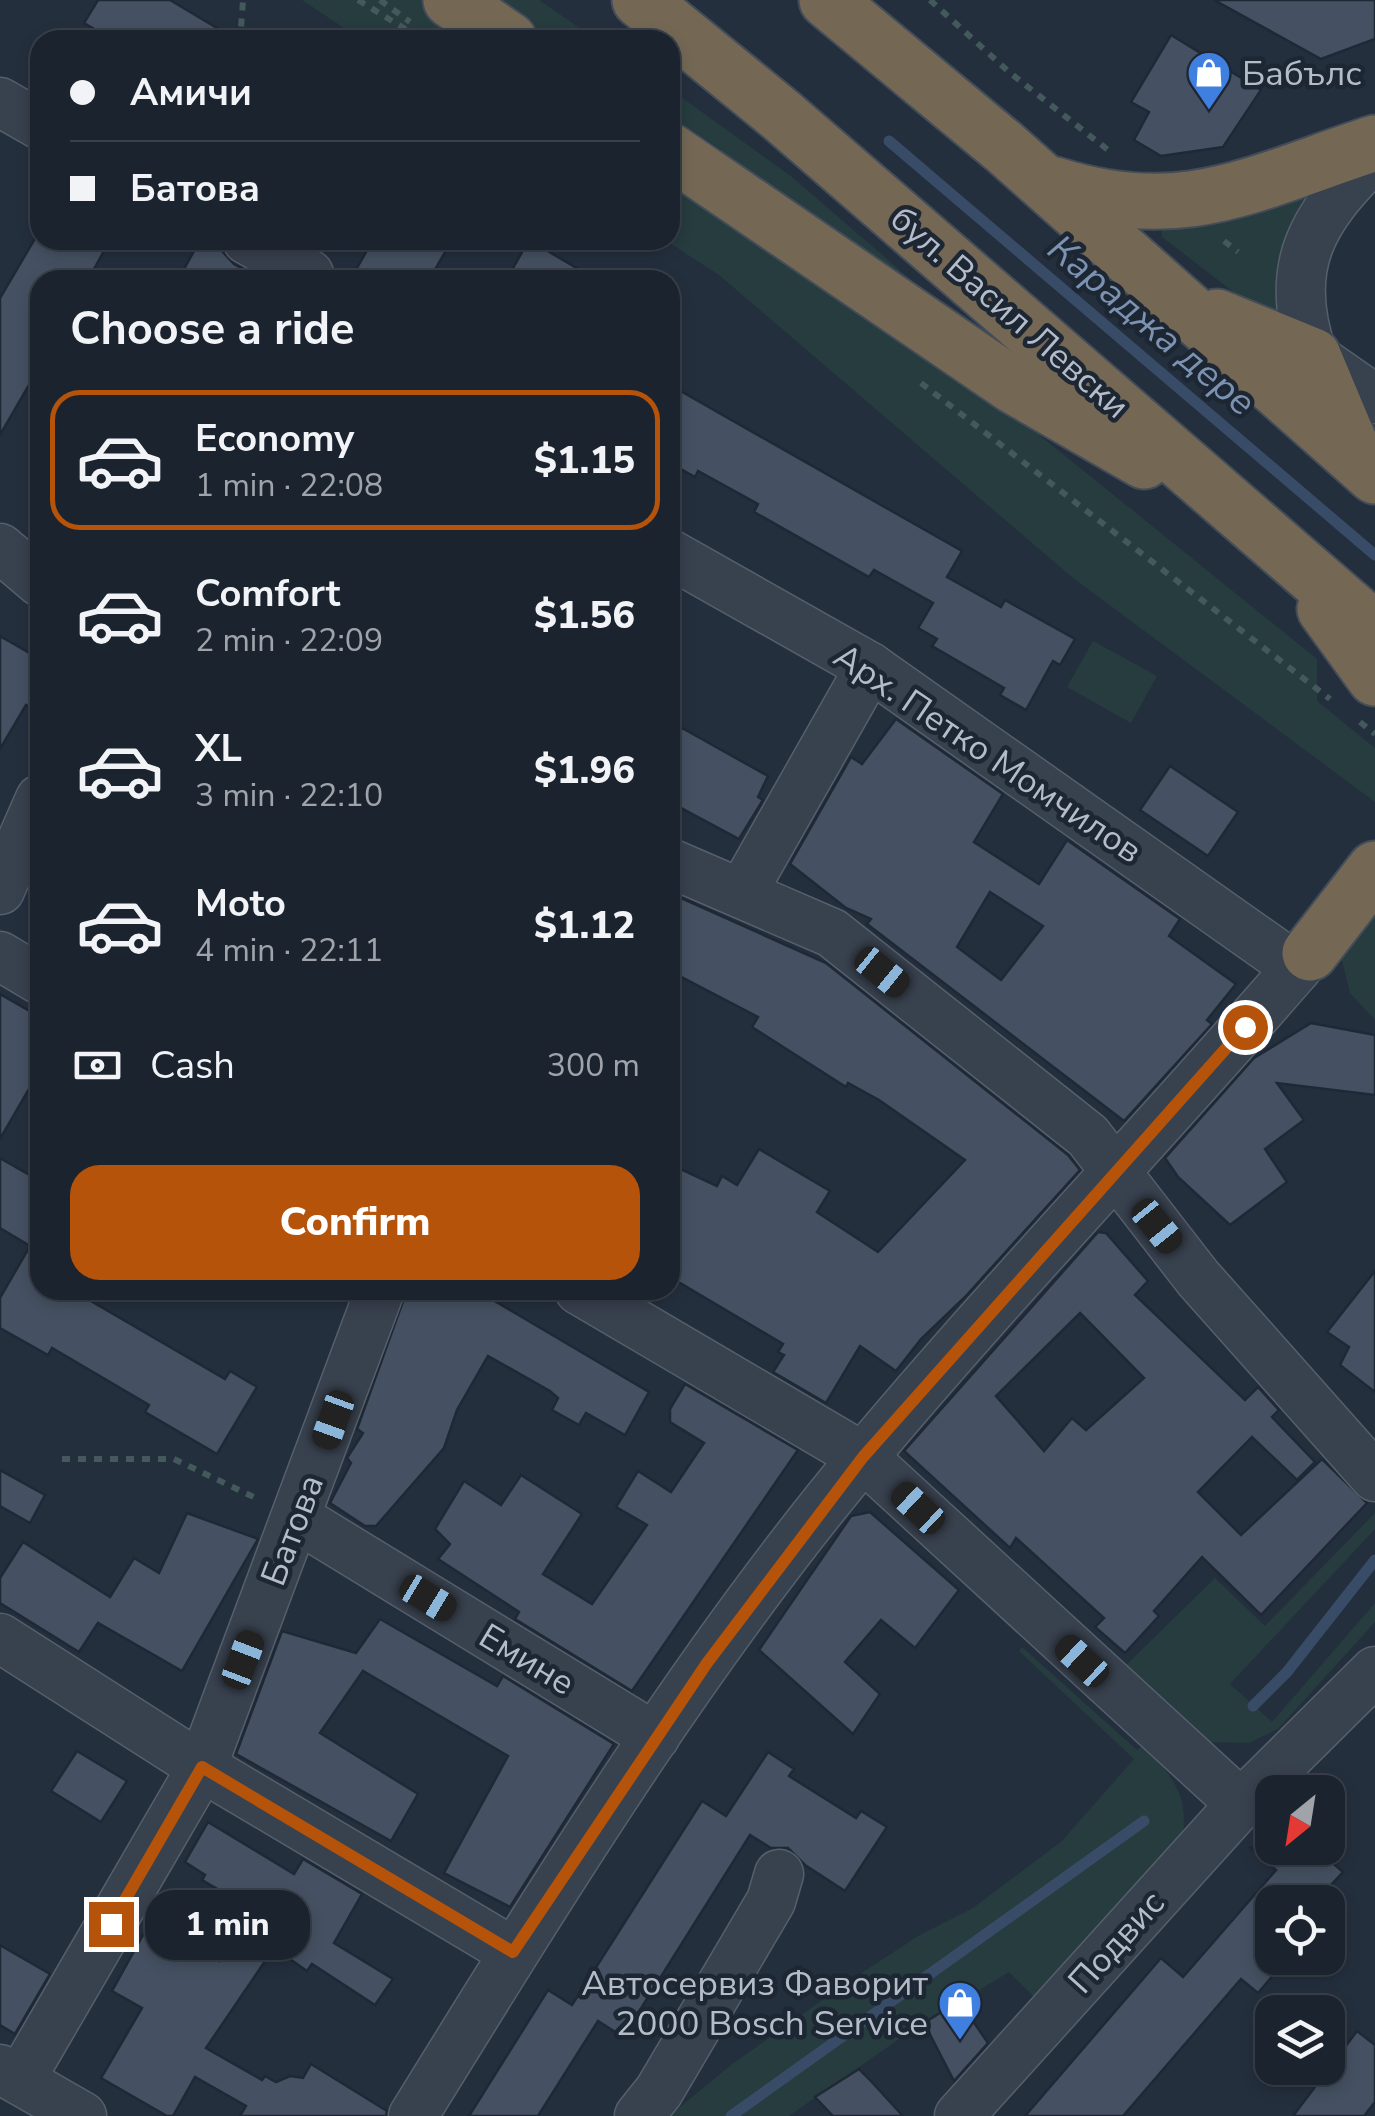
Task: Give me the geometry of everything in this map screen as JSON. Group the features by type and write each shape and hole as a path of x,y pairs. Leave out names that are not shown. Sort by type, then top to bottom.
{"highway":[{"path":"451,0 494,30"},
{"name":"бул. Васил Левски","path":"640,0 677,30"},
{"path":"827,0 1023,164 1368,470"},
{"path":"890,0 1023,164 1123,202 1177,202 1268,182 1375,143"},
{"name":"бул. Васил Левски","path":"680,33 781,115 1375,630"},
{"path":"680,157 1014,386 1269,537 1375,678"},
{"path":"1178,301 1313,356 1340,425 1368,470"},
{"path":"1303,961 1375,869"}],"street":[{"path":"0,102 30,119"},
{"path":"1375,157 1323,214 1303,258 1299,301 1313,356 1375,399"},
{"path":"275,250 314,264"},
{"path":"0,548 30,574"},
{"name":"Арх. Петко Момчилов","path":"680,560 870,667 1303,961"},
{"path":"743,891 870,667"},
{"path":"0,890 30,822"},
{"path":"680,867 743,891 852,948 1088,1136 1198,1278 1375,1477"},
{"path":"0,956 30,974"},
{"path":"412,2116 513,1952 655,1737 863,1457 1303,961"},
{"name":"Батова","path":"10,2075 202,1767 376,1300"},
{"path":"596,1300 863,1457 1229,1794"},
{"name":"Емине","path":"297,1518 655,1737"},
{"path":"0,1638 202,1767 513,1952"},
{"name":"Подвис","path":"1274,1769 1375,1658"},
{"name":"Подвис","path":"959,2116 1229,1794 1274,1769 1375,1670"},
{"path":"649,2103 771,1901 779,1874"},
{"path":"10,2075 82,2116"}],"path":[{"path":"240,30 243,0"},
{"path":"358,0 407,30"},
{"path":"930,0 1010,72 1122,161"},
{"path":"912,376 1375,734"},
{"path":"62,1459 174,1459 297,1518"}],"green space":[{"path":"302,0 431,0 469,30 347,30"},
{"path":"482,0 539,0 582,30 526,30"},
{"path":"680,96 792,177 969,330 717,156 721,149 680,122"},
{"path":"1347,161 1288,334 1162,237 1162,225"},
{"path":"680,175 1012,413 1317,659 1317,701 1375,748 1375,802 1073,578 719,275 680,250"},
{"path":"1093,641 1157,676 1131,723 1067,687"},
{"path":"1375,898 1375,1020 1350,993 1341,956"},
{"path":"1375,1513 1375,1529 1230,1684 1272,1722 1375,1603 1375,1622 1278,1729 1249,1743 1208,1742 1123,1668 1215,1578 1265,1626"},
{"path":"1022,1647 1137,1750 1142,1746 1162,1766 1181,1799 1182,1840 1035,1998 1009,1972 902,2037 789,2116 669,2116 731,2065 845,1984 918,1936 973,1908 1062,1841 1134,1759 1019,1651"}],"building":[{"path":"98,0 170,0 220,30 96,30 84,23"},
{"path":"1214,0 1375,0 1375,39 1321,59"},
{"path":"1171,35 1261,90 1223,147 1161,156 1134,140 1149,112 1131,102"},
{"path":"30,247 104,250 94,270 30,270 30,383 0,435 0,298"},
{"path":"194,250 220,250 245,270 184,270"},
{"path":"367,250 446,250 435,270 356,270"},
{"path":"523,250 546,250 580,270 517,270 513,268"},
{"path":"680,391 962,551 947,577 1001,607 1005,600 1075,639 1060,665 1053,661 1026,710 1000,695 1004,688 932,646 937,639 918,628 933,603 874,570 869,577 754,512 758,504 698,471 695,477 680,469"},
{"path":"0,636 30,653 30,707 26,705 0,749"},
{"path":"896,719 1003,794 974,842 1039,884 1067,840 1180,919 1169,936 1236,984 1207,1020 1212,1024 1124,1121 867,924 871,919 846,908 790,864 851,757 862,764","holes":["990,892 1043,926 1001,980 957,947"]},
{"path":"682,728 768,776 758,797 763,800 739,839 680,807"},
{"path":"1170,766 1238,812 1208,856 1140,810"},
{"path":"680,897 826,963 1068,1155 1080,1170 965,1297 921,1339 896,1371 860,1346 826,1403 773,1372 784,1355 778,1352 783,1344 680,1283 680,1169 717,1186 722,1176 737,1185 759,1149 830,1191 817,1212 878,1252 965,1160 879,1100 848,1083 846,1087 752,1027 758,1017 680,976"},
{"path":"0,994 30,1011 30,1087 0,1139"},
{"path":"1311,1023 1375,1035 1375,1095 1277,1083 1304,1120 1265,1149 1287,1182 1230,1225 1178,1177 1165,1158 1254,1058"},
{"path":"0,1158 30,1175 30,1246 0,1228"},
{"path":"1098,1232 1106,1233 1148,1281 1135,1295 1245,1400 1258,1387 1279,1410 1272,1417 1315,1462 1297,1480 1252,1437 1198,1492 1241,1535 1322,1459 1367,1503 1261,1615 1202,1557 1154,1611 1159,1616 1125,1653 1095,1627 1104,1618 1016,1538 1010,1548 904,1451","holes":["1080,1313 1144,1378 1086,1430 1072,1418 1044,1451 996,1396"]},
{"path":"30,1246 30,1300 89,1300 225,1379 230,1371 257,1387 217,1454 145,1412 149,1405 52,1348 48,1355 0,1328 0,1298"},
{"path":"1375,1271 1375,1392 1340,1365 1349,1347 1327,1332"},
{"path":"403,1300 493,1300 649,1392 625,1435 586,1413 579,1425 552,1410 558,1398 550,1391 488,1356 457,1410 444,1448 376,1526 365,1526 330,1503 351,1463 347,1458 363,1433 357,1429"},
{"path":"685,1384 798,1450 632,1691 515,1619 519,1612 438,1559 450,1544 435,1529 464,1481 501,1505 521,1475 582,1514 543,1574 592,1604 647,1525 616,1507 638,1471 671,1492 704,1443 670,1422 670,1409"},
{"path":"0,1470 45,1495 30,1523 0,1506"},
{"path":"870,1512 959,1590 915,1648 881,1620 845,1662 880,1694 853,1734 759,1650 851,1516"},
{"path":"187,1513 258,1539 182,1671 98,1623 79,1652 0,1603 0,1578 23,1542 110,1597 134,1558 159,1573"},
{"path":"380,1619 497,1686 503,1676 614,1744 510,1907 444,1873 508,1756 363,1671 320,1733 418,1794 391,1841 236,1754 282,1631 356,1653"},
{"path":"77,1751 127,1781 101,1822 51,1791"},
{"path":"768,1752 794,1769 789,1776 856,1818 861,1811 887,1827 845,1891 805,1865 788,1848 771,1848 750,1835 623,2037 598,2021 538,2116 469,2116 548,1990 572,2005 702,1801 726,1816"},
{"path":"208,1822 294,1874 303,1859 362,1894 334,1943 393,1979 375,2005 312,1964 307,1971 274,1948 206,2048 262,2080 265,2076 276,2082 290,2076 303,2078 311,2064 387,2111 386,2116 240,2116 246,2106 195,2077 173,2116 167,2116 101,2078 142,2008 112,1991 143,1935 184,1958 192,1945 219,1961 253,1910 202,1880 205,1875 185,1862"},
{"path":"1270,1865 1335,1865 1343,1872 1331,1885 1263,1885 1276,1870"},
{"path":"1255,1894 1255,1975 1273,1975 1258,1993 1241,1979 1123,2116 1025,2116 1161,1958 1183,1977"},
{"path":"0,1945 50,1974 15,2034 0,2025"},
{"name":"Автосервиз Фаворит 2000 Bosch Service","path":"959,2001 988,2043 954,2081 924,2023"},
{"path":"1357,2031 1375,2045 1375,2102 1364,2116 1293,2116 1316,2085 1345,2085 1345,2047"},
{"path":"859,2069 903,2116 833,2116 815,2097"}],"waterway":[{"name":"Караджа дере","path":"889,141 1375,555"},
{"name":"Караджа дере","path":"1253,1706 1287,1672 1375,1560"},
{"name":"Караджа дере","path":"731,2116 1144,1821"}],"place":[{"name":"Бабълс","path":"1209,111"},
{"name":"Автосервиз Фаворит 2000 Bosch Service","path":"960,2041"}],"route":[{"path":"111,1924 202,1767 513,1952 707,1663 863,1457 1245,1027"}]}
